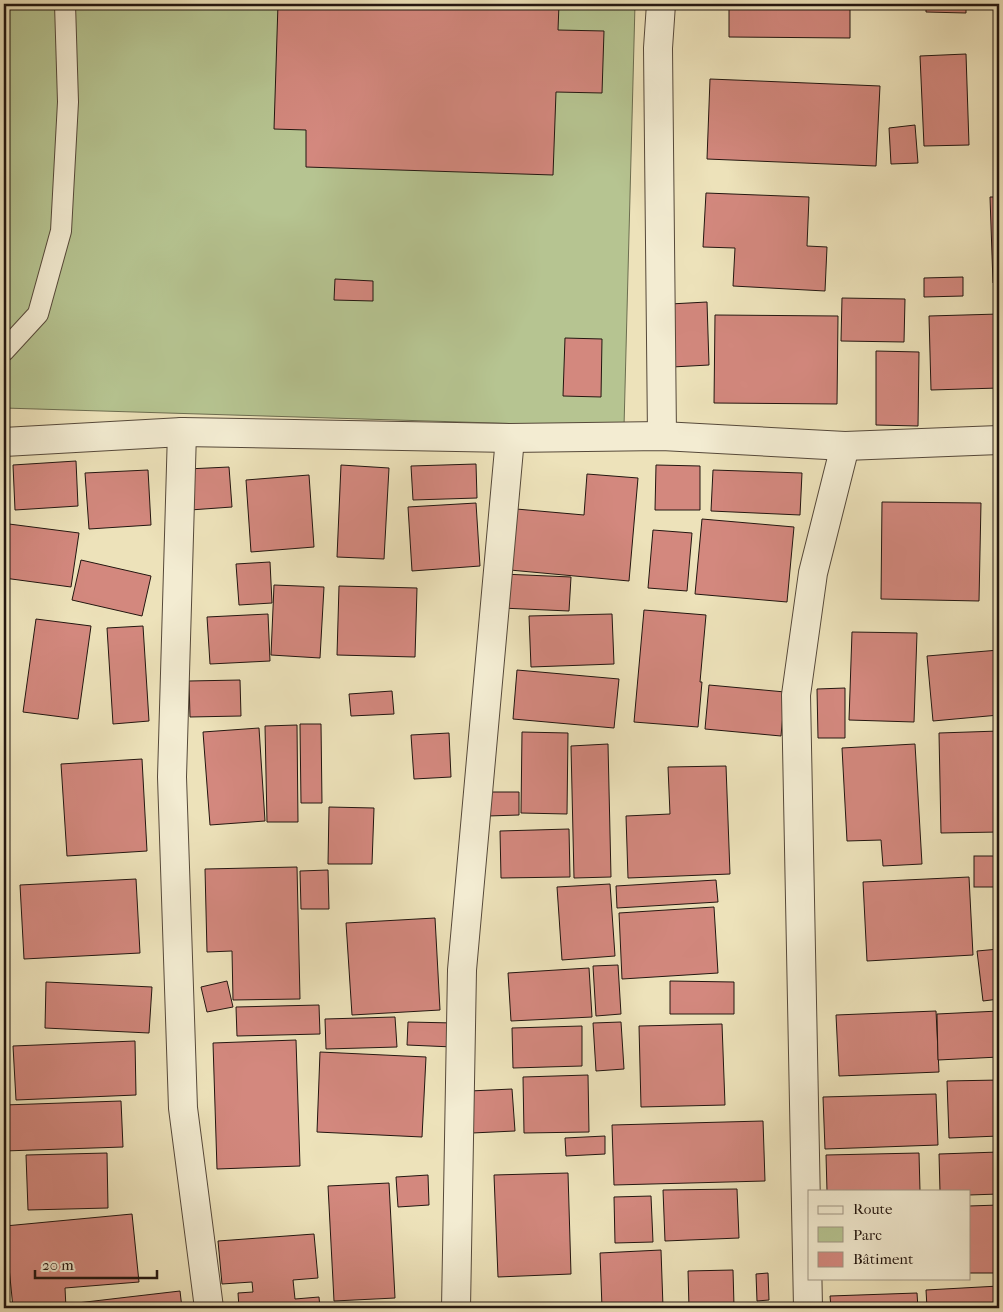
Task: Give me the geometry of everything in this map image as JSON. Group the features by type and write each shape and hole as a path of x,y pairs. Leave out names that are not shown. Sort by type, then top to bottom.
{"street":[{"path":"661,4 658,48 662,436"},
{"path":"182,432 172,776 183,1108 209,1308"},
{"path":"4,442 182,432 510,438 662,436 845,446 999,440"},
{"path":"456,1308 462,970 510,438"},
{"path":"808,1308 796,696 813,573 845,446"}],"lane":[{"path":"4,351 38,314 61,232 68,102 64,4"}],"green space":[{"path":"4,4 635,4 624,427 4,408"}],"building":[{"path":"278,4 559,4 558,30 604,31 602,93 556,92 553,175 306,167 306,130 274,129"},
{"path":"729,4 850,4 850,38 729,37"},
{"path":"926,4 966,4 966,13 926,12"},
{"path":"966,54 969,145 924,146 920,56"},
{"path":"710,79 880,86 876,166 707,159"},
{"path":"915,125 918,163 891,164 889,128"},
{"path":"706,193 809,197 807,246 827,247 825,291 733,286 735,248 703,247"},
{"path":"990,197 999,197 999,282 993,283"},
{"path":"963,277 963,296 924,297 924,278"},
{"path":"335,279 373,281 373,301 334,300"},
{"path":"842,298 905,299 904,342 841,341"},
{"path":"707,302 709,365 672,367 670,304"},
{"path":"999,314 999,388 931,390 929,316"},
{"path":"715,315 838,316 837,404 714,403"},
{"path":"565,338 602,339 601,397 563,396"},
{"path":"876,351 919,352 918,426 876,425"},
{"path":"76,461 78,506 15,510 13,465"},
{"path":"476,464 477,498 413,500 411,466"},
{"path":"341,465 389,468 384,559 337,557"},
{"path":"656,465 700,466 700,510 655,510"},
{"path":"229,467 232,507 190,510 187,469"},
{"path":"148,470 151,525 89,529 85,473"},
{"path":"713,470 802,473 800,515 711,511"},
{"path":"587,474 638,478 629,581 499,569 505,508 584,515"},
{"path":"309,475 314,547 251,552 246,480"},
{"path":"882,502 981,503 979,601 881,599"},
{"path":"476,503 480,566 412,571 408,507"},
{"path":"702,519 794,527 787,602 695,594"},
{"path":"9,524 79,533 71,587 4,578"},
{"path":"653,530 692,533 687,591 648,588"},
{"path":"81,560 151,576 142,616 72,600"},
{"path":"270,562 272,603 239,605 236,564"},
{"path":"502,574 571,577 569,611 501,608"},
{"path":"274,585 324,587 320,658 271,655"},
{"path":"339,586 417,588 415,657 337,655"},
{"path":"644,610 706,615 698,727 634,722"},
{"path":"268,614 270,661 210,664 207,617"},
{"path":"612,614 614,664 531,667 529,616"},
{"path":"36,619 91,626 78,719 23,712"},
{"path":"143,626 149,721 113,724 107,628"},
{"path":"852,632 917,633 914,722 849,720"},
{"path":"999,650 999,715 933,721 927,656"},
{"path":"517,670 619,679 614,728 513,719"},
{"path":"240,680 241,716 190,717 189,681"},
{"path":"709,685 785,692 781,736 705,729"},
{"path":"845,688 845,738 818,738 817,689"},
{"path":"392,691 394,714 351,716 349,694"},
{"path":"300,724 321,724 322,803 301,803"},
{"path":"297,725 298,822 267,822 265,726"},
{"path":"259,728 265,821 210,825 203,732"},
{"path":"999,731 999,832 941,833 939,733"},
{"path":"522,732 568,733 567,814 521,813"},
{"path":"449,733 451,777 414,779 411,735"},
{"path":"608,744 611,877 574,878 571,746"},
{"path":"915,744 922,864 883,866 881,840 847,841 842,748"},
{"path":"142,759 147,851 67,856 61,764"},
{"path":"726,766 730,874 628,878 626,816 670,814 668,767"},
{"path":"488,792 519,792 519,815 488,816"},
{"path":"329,807 374,808 372,864 328,864"},
{"path":"569,829 570,877 501,878 500,831"},
{"path":"974,856 999,856 999,887 974,887"},
{"path":"297,867 300,999 233,1000 232,951 207,952 205,869"},
{"path":"328,870 329,909 301,909 300,871"},
{"path":"969,877 973,955 867,961 863,882"},
{"path":"136,879 140,953 24,959 20,885"},
{"path":"716,880 718,902 617,908 616,886"},
{"path":"610,884 615,956 562,960 557,887"},
{"path":"714,907 718,973 622,979 619,913"},
{"path":"435,918 440,1010 352,1015 346,923"},
{"path":"999,949 999,999 983,1001 977,951"},
{"path":"618,965 621,1014 596,1016 593,966"},
{"path":"589,968 592,1017 511,1021 508,973"},
{"path":"227,981 233,1007 207,1012 201,987"},
{"path":"670,981 734,982 734,1014 670,1014"},
{"path":"46,982 152,987 149,1033 45,1028"},
{"path":"319,1005 320,1034 237,1036 236,1007"},
{"path":"936,1011 939,1072 839,1076 836,1015"},
{"path":"999,1011 999,1057 938,1060 937,1014"},
{"path":"395,1017 397,1047 326,1049 325,1019"},
{"path":"408,1022 454,1023 453,1047 407,1045"},
{"path":"621,1022 624,1069 596,1071 593,1023"},
{"path":"722,1024 725,1105 641,1107 639,1026"},
{"path":"582,1026 582,1066 513,1068 512,1028"},
{"path":"296,1040 300,1166 217,1169 213,1043"},
{"path":"135,1041 136,1095 16,1100 13,1046"},
{"path":"320,1052 426,1057 422,1137 317,1132"},
{"path":"588,1075 589,1132 524,1133 523,1077"},
{"path":"999,1080 999,1136 949,1138 947,1081"},
{"path":"512,1089 515,1131 472,1133 470,1091"},
{"path":"936,1094 938,1145 825,1149 823,1097"},
{"path":"121,1101 123,1147 4,1151 4,1105"},
{"path":"763,1121 765,1181 614,1185 612,1125"},
{"path":"605,1136 605,1154 566,1156 565,1138"},
{"path":"999,1152 999,1194 970,1195 970,1190 940,1190 939,1154"},
{"path":"107,1153 108,1208 28,1210 26,1155"},
{"path":"919,1153 920,1190 827,1190 826,1155"},
{"path":"568,1173 571,1274 498,1277 494,1175"},
{"path":"428,1175 429,1205 398,1207 396,1177"},
{"path":"389,1183 395,1298 334,1301 328,1186"},
{"path":"737,1189 739,1238 665,1241 663,1190"},
{"path":"651,1196 653,1242 615,1243 614,1197"},
{"path":"999,1205 999,1273 970,1273 970,1206"},
{"path":"132,1214 139,1282 65,1288 66,1308 13,1308 5,1226"},
{"path":"314,1234 318,1278 293,1280 295,1299 319,1297 320,1308 239,1308 238,1293 253,1292 252,1282 222,1284 218,1241"},
{"path":"661,1250 663,1307 602,1308 600,1253"},
{"path":"733,1270 734,1306 689,1308 688,1271"},
{"path":"768,1273 769,1300 757,1301 756,1274"},
{"path":"999,1286 999,1308 927,1308 926,1290"},
{"path":"180,1291 182,1308 77,1308 77,1303"},
{"path":"917,1293 918,1308 831,1308 830,1296"}]}
